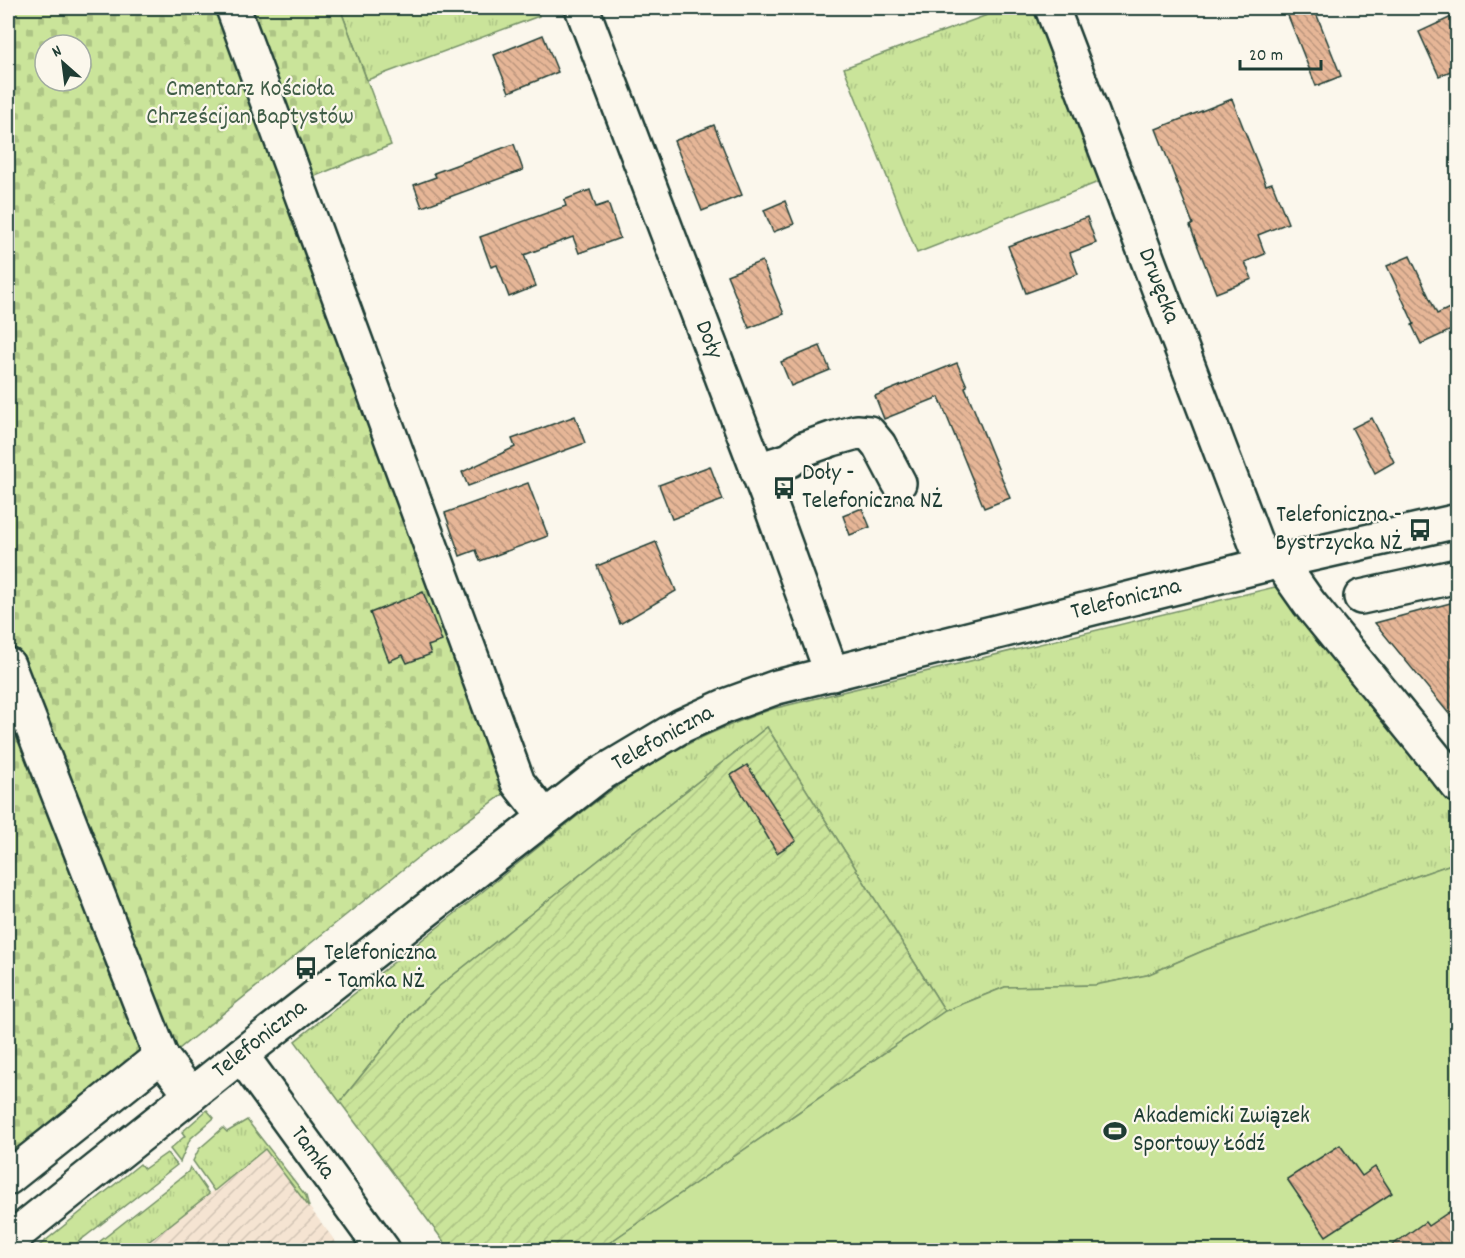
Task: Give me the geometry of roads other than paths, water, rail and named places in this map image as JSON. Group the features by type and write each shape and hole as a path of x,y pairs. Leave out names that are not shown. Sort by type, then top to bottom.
{"street":[{"path":"233,8 518,783 545,817"},
{"name":"Doły","path":"582,8 758,470 832,674"},
{"name":"Drwęcka","path":"1052,8 1272,564 1309,603 1458,786"},
{"path":"758,470 790,460 804,449 832,439 856,432 868,433 879,445 899,483"},
{"name":"Telefoniczna","path":"8,1241 599,775 702,715 777,687 1272,564 1458,521"},
{"path":"1360,597 1458,576"},
{"path":"8,664 161,1056 191,1095"},
{"name":"Tamka","path":"241,1055 383,1251"},
{"path":"8,1178 161,1056"}],"place":[{"name":"Doły - Telefoniczna NŻ","path":"784,488"},
{"name":"Telefoniczna - Bystrzycka NŻ","path":"1420,530"},
{"name":"Telefoniczna - Tamka NŻ","path":"306,968"},
{"name":"Akademicki Związek Sportowy Łódź","path":"1115,1131"}],"park label":[{"name":"Cmentarz Kościoła Chrześcijan Baptystów","path":"250,104"}]}
